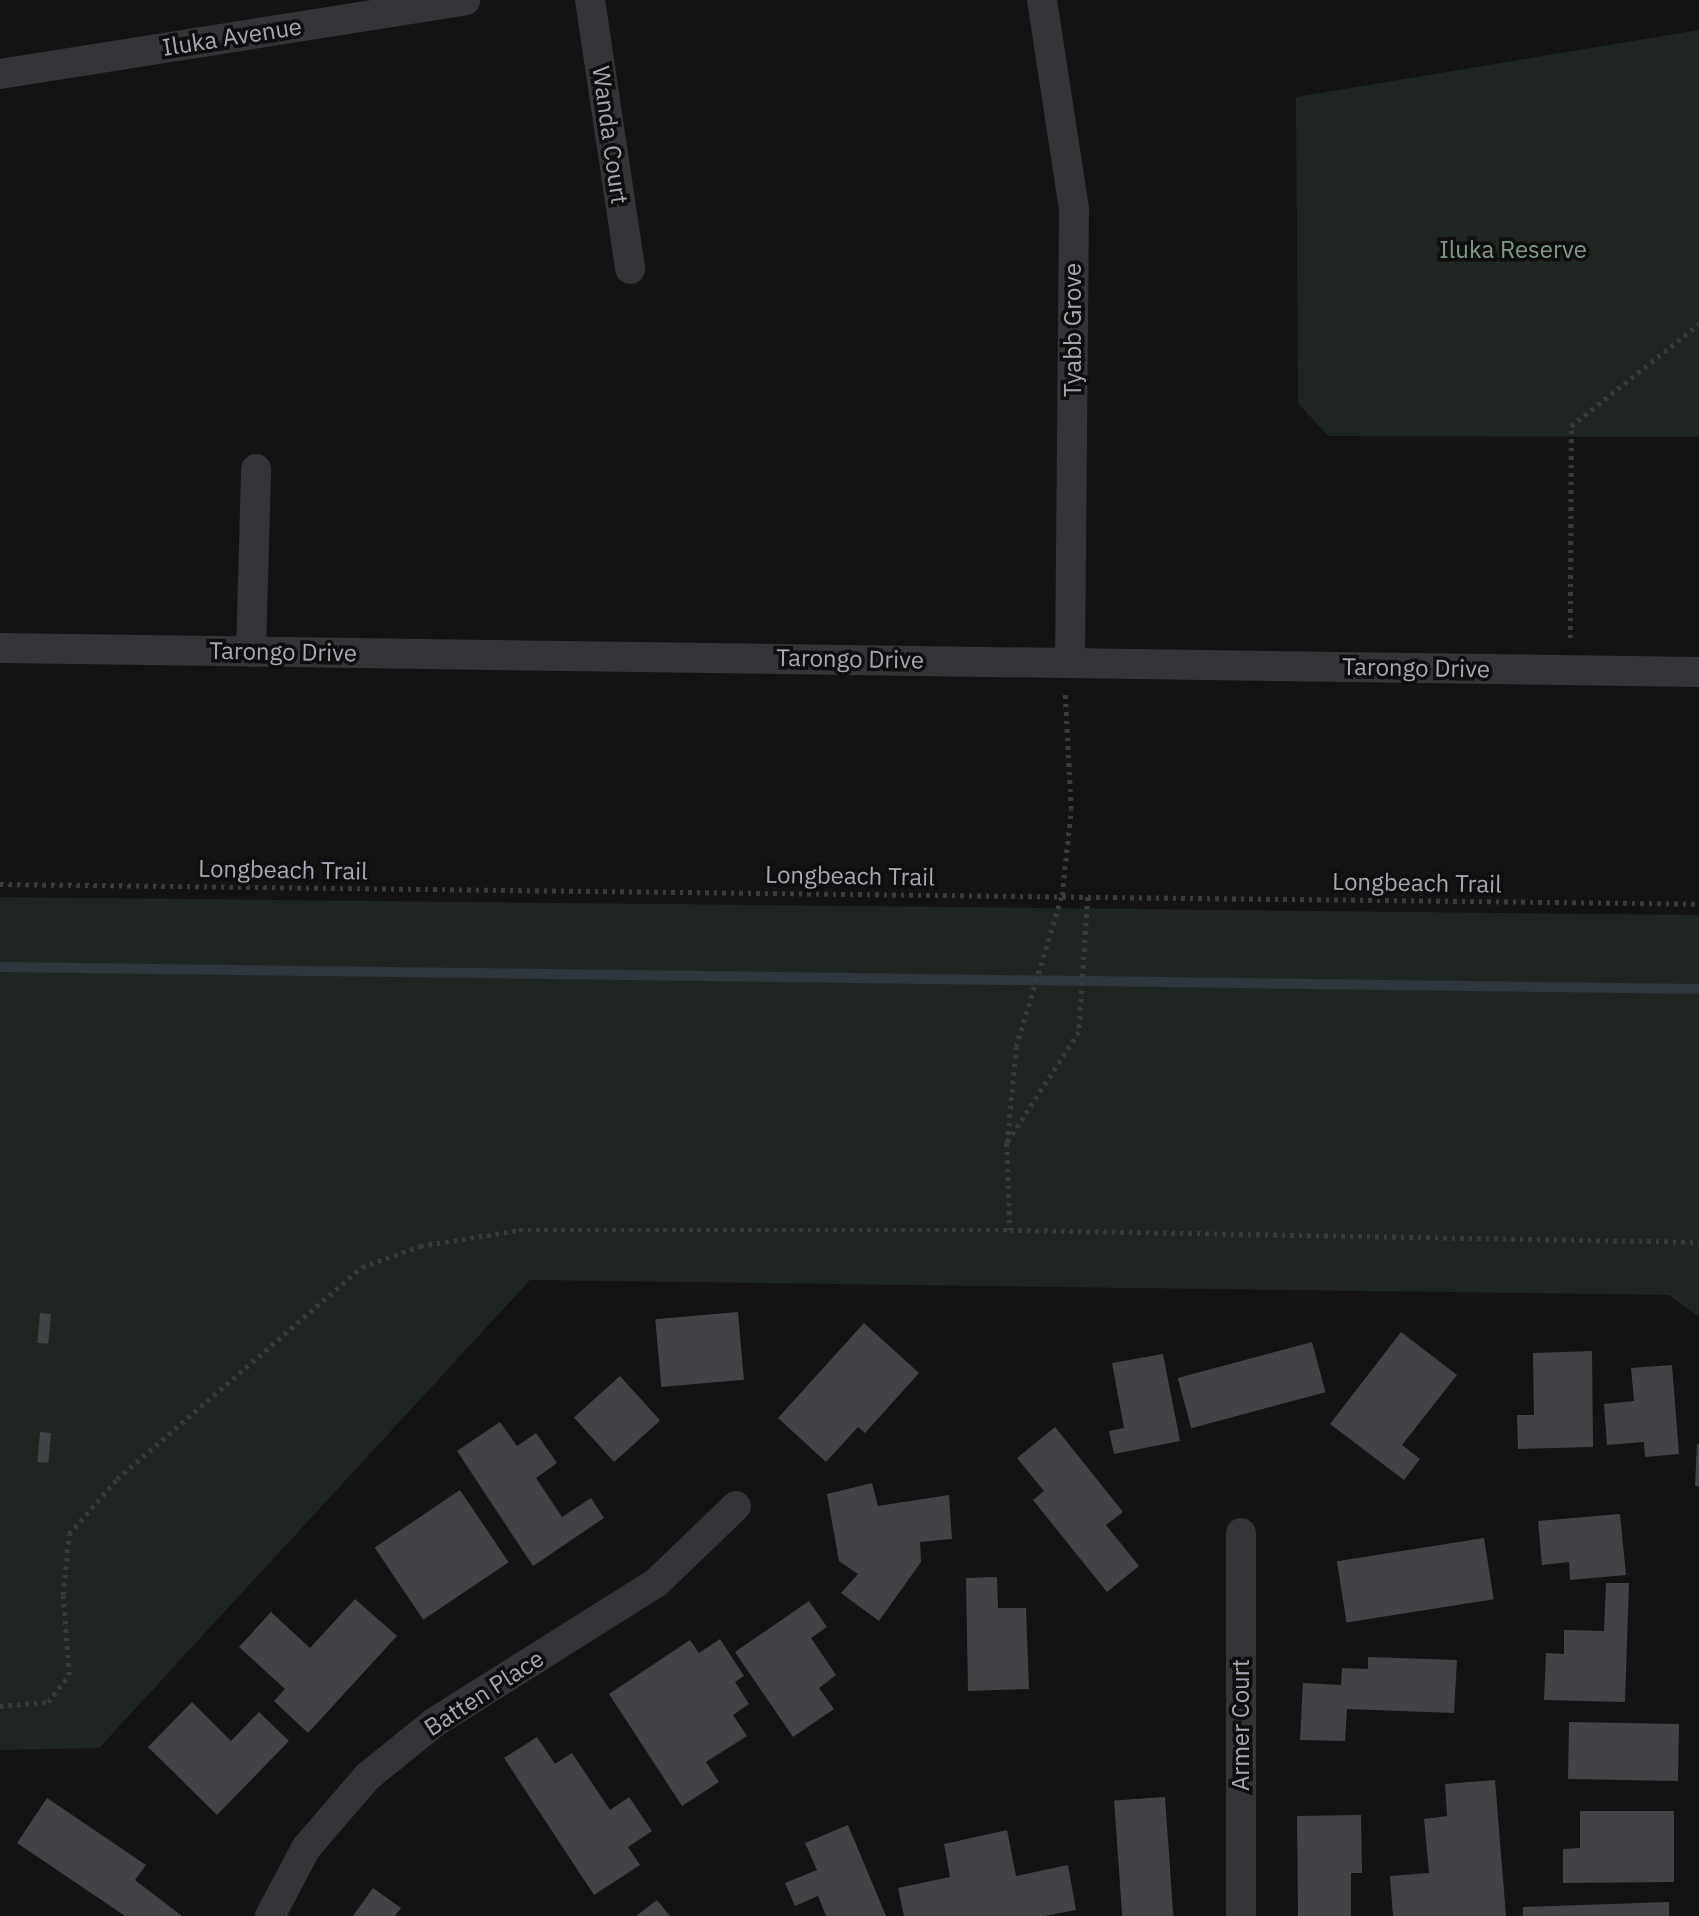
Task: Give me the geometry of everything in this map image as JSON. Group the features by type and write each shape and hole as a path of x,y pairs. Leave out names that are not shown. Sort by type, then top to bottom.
{"street":[{"name":"Iluka Avenue","path":"0,74 465,0"},
{"name":"Wanda Court","path":"590,0 630,270"},
{"name":"Tyabb Grove","path":"1042,0 1074,209 1070,662"},
{"path":"251,652 256,469"},
{"name":"Tarongo Drive","path":"0,648 1699,672"},
{"name":"Batten Place","path":"270,1916 306,1848 367,1777 435,1722 656,1583 736,1506"},
{"name":"Armer Court","path":"1241,1533 1241,1916"}],"path":[{"path":"1570,671 1571,426 1699,324"},
{"path":"1010,1230 1007,1143 1016,1047 1062,895 1070,809 1065,694 1070,662"},
{"name":"Longbeach Trail","path":"0,884 1699,904"},
{"path":"1007,1143 1079,1032 1088,897"},
{"path":"0,1706 48,1702 69,1675 63,1595 69,1534 117,1479 362,1267 420,1246 519,1230 1010,1230 1699,1242"}],"green space":[{"name":"Iluka Reserve","path":"1699,30 1699,437 1328,436 1298,403 1296,97"},
{"path":"0,897 1699,915 1699,1317 1669,1295 530,1280 99,1748 0,1750"}],"building":[{"path":"738,1312 744,1380 661,1387 655,1319"},
{"path":"40,1313 51,1314 48,1344 37,1343"},
{"path":"864,1323 919,1373 865,1433 858,1427 826,1462 778,1418"},
{"path":"1401,1332 1457,1375 1402,1445 1420,1459 1404,1480 1330,1424"},
{"path":"1312,1342 1325,1392 1191,1428 1178,1378"},
{"path":"1592,1351 1593,1447 1518,1449 1517,1415 1534,1415 1533,1353"},
{"path":"1163,1354 1180,1441 1114,1454 1109,1431 1124,1428 1112,1363"},
{"path":"1672,1365 1679,1454 1645,1457 1644,1442 1607,1445 1604,1404 1634,1401 1631,1368"},
{"path":"620,1376 660,1421 614,1462 574,1417"},
{"path":"500,1422 517,1446 536,1433 557,1463 536,1478 562,1517 591,1498 604,1518 533,1566 457,1451"},
{"path":"1055,1427 1123,1512 1106,1525 1139,1566 1107,1592 1033,1500 1044,1491 1017,1458"},
{"path":"40,1432 51,1433 48,1463 37,1462"},
{"path":"1697,1444 1699,1486 1695,1486"},
{"path":"872,1483 878,1506 949,1495 952,1539 920,1542 921,1562 879,1621 841,1593 858,1574 839,1561 827,1494"},
{"path":"460,1490 509,1562 423,1620 375,1548"},
{"path":"1620,1514 1626,1575 1570,1580 1569,1562 1542,1565 1538,1521"},
{"path":"1484,1538 1494,1599 1347,1623 1337,1561"},
{"path":"997,1577 998,1608 1026,1608 1029,1689 968,1691 966,1578"},
{"path":"1606,1583 1629,1583 1625,1702 1544,1700 1546,1653 1564,1654 1564,1630 1604,1631"},
{"path":"355,1599 397,1636 308,1733 274,1701 285,1689 239,1647 271,1612 310,1648"},
{"path":"809,1601 827,1627 811,1638 836,1675 819,1688 834,1709 793,1737 735,1652"},
{"path":"720,1639 744,1676 735,1682 749,1704 733,1715 747,1736 706,1762 719,1782 682,1806 609,1694 690,1640 699,1653"},
{"path":"1368,1657 1457,1660 1454,1713 1347,1709 1345,1741 1300,1740 1303,1683 1341,1685 1342,1668 1368,1669"},
{"path":"192,1702 231,1741 259,1712 289,1741 217,1815 148,1747"},
{"path":"1569,1722 1679,1724 1678,1781 1568,1779"},
{"path":"537,1737 555,1764 572,1753 610,1810 629,1797 652,1831 628,1847 640,1865 594,1895 504,1758"},
{"path":"1495,1780 1506,1916 1393,1916 1390,1876 1429,1873 1424,1819 1447,1816 1445,1784"},
{"path":"1165,1797 1173,1916 1122,1916 1114,1801"},
{"path":"47,1798 146,1865 135,1880 182,1916 125,1916 17,1843"},
{"path":"1580,1811 1674,1811 1674,1882 1563,1883 1563,1849 1580,1848"},
{"path":"1361,1815 1362,1873 1351,1873 1351,1916 1298,1916 1297,1816"},
{"path":"848,1825 886,1916 826,1916 818,1896 795,1906 785,1883 817,1870 805,1843"},
{"path":"1007,1830 1016,1876 1068,1865 1076,1910 1045,1916 904,1916 898,1888 950,1877 944,1844"},
{"path":"373,1888 401,1908 395,1916 353,1916"},
{"path":"657,1900 670,1916 636,1916"},
{"path":"1669,1902 1669,1916 1523,1916 1523,1907"}],"waterway":[{"path":"0,967 1699,989"}]}
